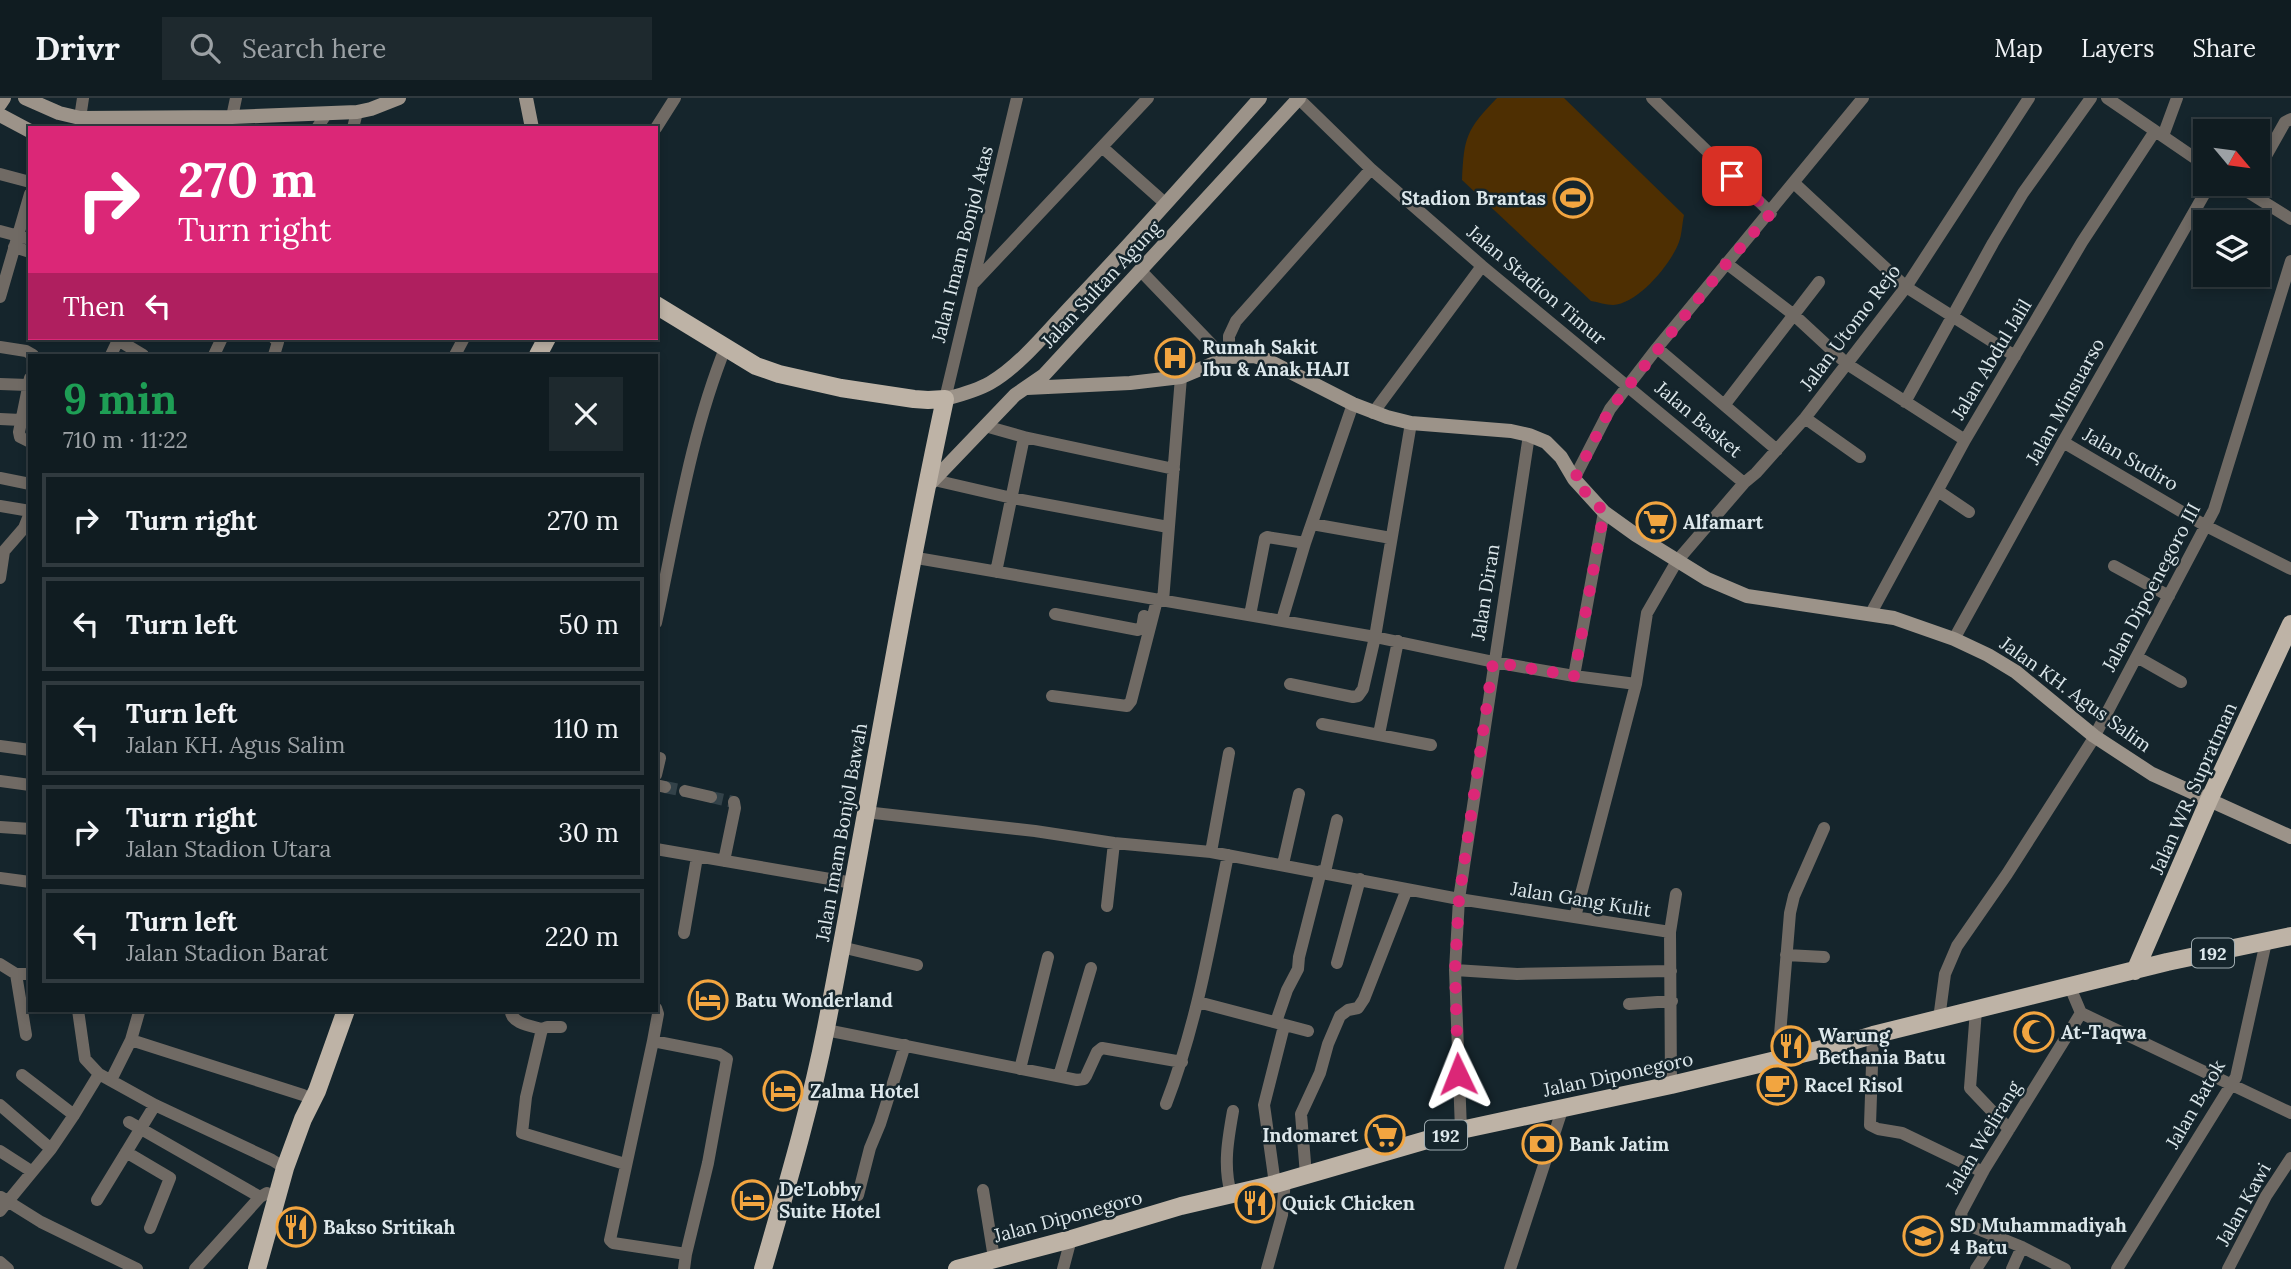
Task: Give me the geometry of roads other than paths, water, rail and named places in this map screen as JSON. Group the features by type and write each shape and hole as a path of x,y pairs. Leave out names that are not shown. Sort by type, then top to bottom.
{"main road":[{"path":"0,104 4,98"},
{"path":"25,98 75,123 240,120 357,112 399,98"},
{"path":"526,98 531,126"},
{"name":"Jalan Sultan Agung","path":"945,398 974,391 1002,375 1100,276 1259,98"},
{"name":"Jalan Sultan Agung","path":"929,484 1015,396 1044,375 1298,98"},
{"path":"0,115 28,130"},
{"path":"1100,276 1114,278 1118,282 1119,293"},
{"path":"658,306 757,366 779,374 841,388 914,399 945,398"},
{"name":"Jalan KH. Agus Salim","path":"1027,388 1130,383 1181,377 1225,358 1254,356 1353,404 1411,423 1511,431 1529,435 1546,442 1562,457 1574,480 1604,512 1636,536 1707,579 1747,596 1871,613 1904,621 1954,639 1988,655 2016,673 2094,736 2152,774 2291,837"},
{"name":"Jalan Imam Bonjol Bawah","path":"763,1269 797,1149 826,1030 911,557 929,484 945,398"},
{"path":"936,441 943,456 947,458 957,455"},
{"name":"Jalan WR. Supratman","path":"2135,971 2209,800 2291,624"},
{"path":"2154,929 2159,948 2167,962"},
{"name":"Jalan Diponegoro","path":"957,1269 1181,1206 1306,1175 1461,1130 1671,1085 2167,962 2291,936"},
{"path":"303,1119 303,1096 332,1012"},
{"path":"257,1269 285,1168 345,1012"}],"street":[{"path":"75,123 83,98"},
{"path":"236,98 240,120"},
{"path":"657,126 675,98"},
{"name":"Jalan Imam Bonjol Atas","path":"945,398 1017,98"},
{"path":"971,285 1148,98"},
{"name":"Jalan Stadion Timur","path":"1298,98 1371,169 1482,267 1628,386"},
{"path":"1652,98 1771,213"},
{"path":"1574,480 1602,423 1628,386 1863,98"},
{"name":"Jalan Utomo Rejo","path":"1576,917 1636,684 1647,613 1677,561 1805,418 1906,287 2029,98"},
{"path":"1906,402 2023,193 2091,98"},
{"path":"2107,98 2193,157"},
{"name":"Jalan Abdul Jalil","path":"1871,613 1965,440 2082,242 2159,133 2177,98"},
{"path":"354,126 357,112"},
{"path":"318,126 327,113"},
{"path":"2270,149 2285,122 2291,119"},
{"path":"1102,147 1166,204"},
{"path":"1225,358 1228,336 1236,321 1371,169"},
{"path":"0,174 28,181"},
{"path":"1794,183 1906,287 2015,356"},
{"name":"Jalan Minsuarso","path":"1954,639 2203,196"},
{"path":"2258,196 2291,219"},
{"path":"1,290 21,240 28,204"},
{"path":"0,231 21,240"},
{"name":"Jalan Dipoenegoro III","path":"1939,1018 1945,974 1957,946 2007,874 2094,736 2214,510 2291,261"},
{"path":"1727,263 1794,315 1847,364 1965,440"},
{"path":"1373,412 1482,267"},
{"path":"1140,270 1225,358"},
{"path":"1725,404 1819,282"},
{"path":"120,340 141,354"},
{"path":"658,614 692,453 705,405 726,346"},
{"path":"0,347 31,354"},
{"path":"1657,348 1777,450"},
{"path":"1052,696 1128,706 1131,701 1156,600 1168,527 1181,377"},
{"path":"0,384 28,382"},
{"name":"Jalan Basket","path":"1628,386 1744,483"},
{"path":"28,387 19,436 28,441"},
{"path":"1282,620 1305,543 1353,404"},
{"path":"1805,418 1860,457"},
{"path":"0,419 21,421"},
{"path":"1290,684 1353,697 1358,696 1363,689 1375,637 1411,423"},
{"path":"985,426 1174,469"},
{"name":"Jalan Diran","path":"1461,1130 1455,970 1459,899 1529,435"},
{"path":"996,572 1024,437"},
{"name":"Jalan Sudiro","path":"2063,442 2206,526 2291,569"},
{"path":"0,478 28,484"},
{"path":"929,484 1168,527"},
{"path":"1938,491 1969,512"},
{"path":"0,506 28,515"},
{"path":"1574,676 1604,512"},
{"path":"0,578 2,551 24,528 28,518"},
{"path":"1312,524 1391,538"},
{"path":"1250,615 1265,538 1305,543"},
{"path":"911,557 1282,620 1493,662 1636,684"},
{"path":"2114,566 2169,596"},
{"path":"1055,614 1141,629 1156,600"},
{"path":"1379,734 1398,641"},
{"path":"2137,657 2181,682"},
{"path":"1322,724 1431,745"},
{"path":"0,746 28,750"},
{"path":"1211,852 1229,753"},
{"path":"658,766 660,758"},
{"path":"0,781 28,785"},
{"path":"685,791 711,797"},
{"path":"1283,864 1299,794"},
{"path":"724,861 734,802"},
{"name":"Jalan Gang Kulit","path":"865,812 1035,831 1114,843 1211,852 1459,899 1670,933 1671,1085"},
{"path":"1267,1269 1282,1215 1280,1182 1264,1105 1287,990 1299,966 1299,957 1337,820"},
{"path":"0,827 28,829"},
{"path":"1778,1059 1790,913 1794,895 1824,828"},
{"path":"1107,906 1114,843"},
{"path":"658,849 853,883"},
{"path":"1166,1104 1182,1062 1198,1002 1228,855"},
{"path":"684,933 697,857"},
{"path":"0,878 28,882"},
{"path":"1337,963 1360,879"},
{"path":"1306,1175 1301,1114 1320,1073 1340,1016 1348,1010 1358,1008 1364,999 1407,889"},
{"path":"1670,933 1676,894"},
{"name":"Jalan Batok","path":"2117,1269 2232,1085 2239,1068 2266,942"},
{"path":"841,947 917,965"},
{"path":"1786,955 1824,957"},
{"path":"1020,1069 1048,957"},
{"path":"0,964 21,980 26,1035"},
{"path":"1059,1076 1090,968"},
{"path":"1455,970 1517,974 1671,971"},
{"path":"2070,987 2081,1013 2291,1113"},
{"path":"1629,1004 1672,1001"},
{"path":"1198,1002 1280,1026 1308,1031"},
{"path":"1976,1010 1970,1088 2009,1129"},
{"path":"78,1012 85,1059 99,1074 155,1105 285,1168"},
{"path":"111,1080 131,1040 139,1012"},
{"path":"511,1012 514,1019 542,1029 561,1027"},
{"path":"657,1012 611,1242 686,1254"},
{"name":"Jalan Welirang","path":"2065,1269 2022,1247 1963,1223 1961,1213 1983,1172 2081,1013"},
{"path":"542,1029 526,1097 522,1133 625,1164"},
{"path":"826,1030 1020,1069 1084,1079 1097,1052 1102,1048 1182,1062"},
{"path":"1872,1035 1870,1125 1902,1133 1983,1172"},
{"path":"131,1040 303,1096"},
{"path":"653,1041 719,1054 727,1059 708,1163 684,1269"},
{"path":"858,1195 870,1148 905,1045"},
{"path":"99,1074 51,1149 2,1203 136,1269"},
{"path":"22,1075 75,1115"},
{"path":"0,1105 51,1149"},
{"path":"97,1200 126,1152 134,1125 155,1105"},
{"path":"1510,1269 1563,1107"},
{"path":"1231,1194 1226,1177 1227,1143 1233,1111"},
{"path":"134,1125 260,1197"},
{"path":"0,1151 32,1171"},
{"path":"126,1152 170,1178 150,1228"},
{"name":"Jalan Kawi","path":"2228,1269 2266,1196 2291,1158"},
{"path":"195,1269 260,1197 279,1186"},
{"path":"983,1190 994,1258"},
{"path":"1976,1269 1997,1237"},
{"path":"1063,1269 1071,1239"},
{"path":"2012,1269 2022,1247"},
{"path":"0,1262 8,1269"}],"tunnel":[{"path":"665,787 685,791"},
{"path":"711,797 734,802"}],"place":[{"name":"Stadion Brantas","path":"1573,198"},
{"name":"Rumah Sakit Ibu & Anak HAJI","path":"1175,358"},
{"name":"Alfamart","path":"1656,522"},
{"name":"Batu Wonderland","path":"708,1000"},
{"name":"At-Taqwa","path":"2034,1032"},
{"name":"Warung Bethania Batu","path":"1791,1046"},
{"name":"Racel Risol","path":"1777,1085"},
{"name":"Zalma Hotel","path":"783,1091"},
{"name":"Indomaret","path":"1385,1135"},
{"name":"Bank Jatim","path":"1542,1144"},
{"name":"De'Lobby Suite Hotel","path":"752,1200"},
{"name":"Quick Chicken","path":"1255,1203"},
{"name":"Bakso Sritikah","path":"296,1227"},
{"name":"SD Muhammadiyah 4 Batu","path":"1923,1236"}]}
